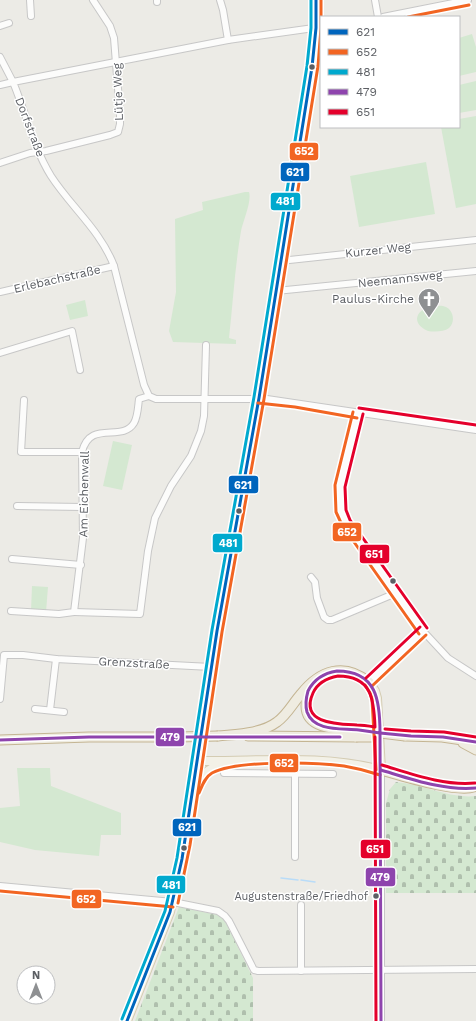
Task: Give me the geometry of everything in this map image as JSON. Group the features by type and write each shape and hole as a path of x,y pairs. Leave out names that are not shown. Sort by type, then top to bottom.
{"highway":[{"path":"218,736 251,732 266,728 276,723 309,685 320,676 330,672 347,671 356,673 369,682"},
{"path":"320,676 309,690 307,697 306,710 310,719 329,728 356,733"},
{"path":"0,740 89,737 179,737 356,733 442,737 476,742"},
{"path":"442,737 462,742 476,750"},
{"path":"381,770 449,787 475,787"}],"main road":[{"path":"127,1021 173,902 185,844 211,667 259,398 312,67 318,27 316,0"},
{"path":"197,760 295,760 343,762 381,770 377,698 375,691 369,682"},
{"path":"193,791 201,776 211,768 247,760"}],"street":[{"path":"30,0 31,16"},
{"name":"Lütje Weg","path":"38,152 118,132 120,114 114,38 110,26 93,0"},
{"path":"220,0 228,40"},
{"path":"375,0 378,16"},
{"path":"388,16 468,0"},
{"path":"0,26 9,23"},
{"name":"Dorfstraße","path":"149,396 144,385 114,266 105,246 95,231 52,177 38,152 13,82 228,40 318,27"},
{"path":"0,57 10,79 13,82 0,85"},
{"path":"0,163 38,152"},
{"name":"Kurzer Weg","path":"280,260 476,240"},
{"name":"Erlebachstraße","path":"0,292 114,266"},
{"name":"Neemannsweg","path":"276,291 476,271"},
{"path":"0,352 72,331 80,370"},
{"path":"11,611 59,614 74,612 99,614 140,614 148,550 155,518 171,486 184,467 198,441 204,416 206,345"},
{"path":"149,396 156,399 259,398 296,402 358,413 476,430"},
{"name":"Am Eichenwall","path":"74,612 81,565 83,538 82,452 86,442 95,434 100,432 119,432 128,429 134,424 139,399 149,396"},
{"path":"24,400 21,452 82,452"},
{"path":"358,413 340,486 341,511 346,522 423,631 448,658 476,676"},
{"path":"17,506 82,507"},
{"path":"12,559 81,565"},
{"path":"311,577 316,582 317,598 324,617 328,620 332,620 396,593"},
{"path":"369,682 423,631"},
{"name":"Grenzstraße","path":"0,699 4,655 211,667"},
{"path":"50,710 56,659"},
{"path":"35,709 64,712"},
{"path":"295,760 295,857"},
{"path":"381,770 381,1021"},
{"path":"224,773 333,774"},
{"path":"0,886 173,902 218,911 226,916 254,970 258,971 476,969"},
{"path":"301,905 301,971"}],"green space":[{"path":"472,34 476,47 476,72 460,76 460,38"},
{"path":"476,81 476,110 460,113 460,85"},
{"path":"476,116 476,204 456,208 441,128 460,128 460,119"},
{"path":"426,162 435,214 359,227 350,176"},
{"path":"249,192 250,196 239,244 229,338 236,340 236,344 173,342 169,331 176,292 175,219 203,210 202,202"},
{"path":"85,300 88,316 70,320 66,305"},
{"path":"433,306 444,306 452,313 453,320 449,328 436,332 428,331 422,328 419,324 417,317 419,313"},
{"path":"113,441 132,445 122,490 103,486"},
{"path":"32,586 48,587 46,612 31,611"},
{"path":"17,768 50,768 51,786 121,813 121,835 101,835 99,856 35,850 0,842 0,808 20,806"},
{"path":"396,782 416,785 456,795 476,796 476,893 386,893 386,803 390,789"},
{"path":"179,907 218,915 224,919 253,978 253,1021 135,1021"}],"waterway":[{"path":"281,878 298,880"},
{"path":"301,880 315,882"}],"transit line":[{"name":"481","path":"122,1019 165,911 177,858 212,630 254,397 307,66 311,28 311,0"},
{"name":"621","path":"127,1021 170,912 182,859 217,631 259,398 312,67 316,28 316,0"},
{"name":"652","path":"321,0 321,16"},
{"name":"652","path":"413,16 469,5"},
{"name":"652","path":"178,903 190,845 222,632 264,399 318,66 320,41"},
{"name":"652","path":"258,403 295,407 357,418"},
{"name":"651","path":"359,408 476,425"},
{"name":"652","path":"353,412 335,485 336,512 342,525 419,634"},
{"name":"651","path":"363,414 345,487 346,510 350,520 427,628"},
{"name":"651","path":"366,678 420,627"},
{"name":"652","path":"372,686 426,635"},
{"name":"479","path":"337,671 350,672 361,676 374,690 379,710 380,733 329,728 316,723 311,718 306,707 306,699 310,687 320,677 337,671"},
{"name":"651","path":"338,676 358,680 369,691 374,708 375,727 331,723 316,716 311,711 310,703 317,686 327,679 338,676"},
{"name":"652","path":"365,685 372,699 376,770"},
{"name":"651","path":"385,729 444,732 476,737"},
{"name":"479","path":"380,733 443,737 476,742"},
{"name":"479","path":"380,733 381,1021"},
{"name":"479","path":"0,740 89,737 340,737"},
{"name":"651","path":"375,737 376,1021"},
{"name":"652","path":"199,793 206,779 212,773 224,769 257,764 296,763 344,766 380,775"},
{"name":"651","path":"382,765 440,781 452,783 475,783"},
{"name":"479","path":"381,770 440,786 452,788 476,788"},
{"name":"652","path":"0,891 173,907"}],"place":[{"name":"Paulus-Kirche","path":"429,318"},
{"name":"Augustenstraße/Friedhof","path":"376,896"}]}
